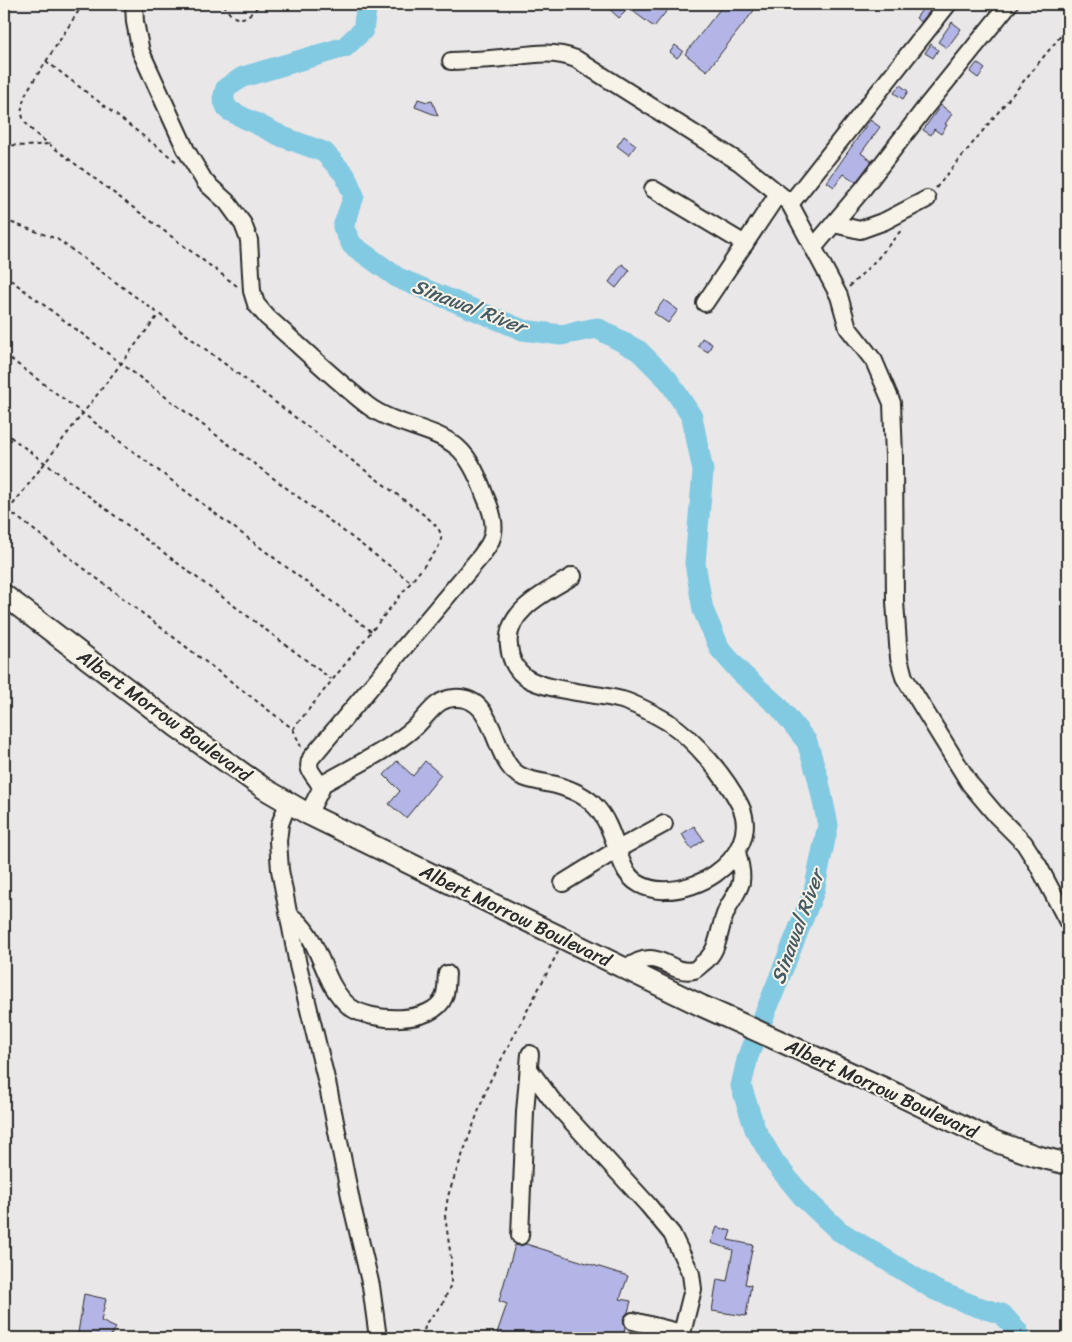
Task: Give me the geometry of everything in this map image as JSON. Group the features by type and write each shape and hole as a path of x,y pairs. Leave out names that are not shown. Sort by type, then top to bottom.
{"main road":[{"name":"Albert Morrow Boulevard","path":"4,595 177,727 288,803 308,814 702,1006 994,1141 1036,1156 1068,1164"}],"street":[{"path":"134,4 135,22 141,52 186,150 205,182 227,202 242,224 249,240 252,290 256,304 267,317 368,406 392,420 431,434 457,448 478,476 489,505 493,524 492,540 309,762 310,770 321,785 320,793 308,814"},
{"path":"705,304 745,244 948,4"},
{"path":"813,248 1009,4"},
{"path":"451,61 500,58 542,52 557,53 576,59 723,152 784,199 813,248 838,296 848,328 874,361 892,404 895,602 899,658 904,677 970,784 997,816 1024,843 1038,865 1068,922"},
{"path":"653,189 745,244"},
{"path":"834,224 860,230 885,221 927,199"},
{"path":"321,785 385,748 416,726 429,710 442,700 463,698 478,706 486,715 498,747 511,769 532,781 556,785 581,794 597,807 618,849 623,866 630,877 642,886 662,891 677,889 713,876 724,867 737,852 744,836 745,816 721,775 701,752 668,722 624,701 538,684 523,676 511,661 508,643 511,627 522,610 573,576"},
{"path":"288,803 280,824 278,841 280,870 298,965 328,1087 352,1206 372,1286 378,1338"},
{"path":"563,883 618,849 664,824"},
{"path":"626,969 644,959 655,959 682,970 694,970 706,961 716,949 722,920 737,895 741,880 741,868 737,852"},
{"path":"288,915 302,926 311,940 336,991 350,1007 368,1015 389,1019 418,1016 432,1011 445,996 447,974"},
{"path":"520,1236 529,1061 552,1100 672,1234 691,1274 693,1289 683,1335 633,1321"}],"path":[{"path":"83,4 27,91 20,112 28,127 237,285 256,304"},
{"path":"224,4 228,12 235,18 245,18 252,14 260,4"},
{"path":"927,199 1068,27"},
{"path":"46,61 178,163"},
{"path":"4,143 11,146 48,144"},
{"path":"4,220 56,239 159,314 436,526 442,536 441,543 411,582 293,729"},
{"path":"838,296 878,258 908,222"},
{"path":"4,275 411,582"},
{"path":"8,511 159,314"},
{"path":"4,354 372,632"},
{"path":"4,432 332,679"},
{"path":"4,508 293,729 309,762"},
{"path":"422,1338 426,1323 443,1303 451,1284 451,1258 445,1216 448,1196 455,1175 488,1085 565,939"}],"building":[{"path":"604,4 618,4 626,11 619,18"},
{"path":"635,4 672,4 654,27 630,9"},
{"path":"724,4 759,4 707,71 685,54"},
{"path":"924,7 930,11 921,22 916,18"},
{"path":"952,22 961,29 947,48 938,42"},
{"path":"931,44 938,50 933,58 925,53"},
{"path":"675,45 683,51 677,58 670,52"},
{"path":"977,63 985,69 978,78 970,72"},
{"path":"900,85 908,91 903,99 894,93"},
{"path":"418,99 427,102 432,101 438,116 415,107"},
{"path":"941,105 952,114 941,134 934,129 931,135 923,130"},
{"path":"870,120 880,127 861,153 872,161 856,182 844,174 834,187 827,182"},
{"path":"624,136 636,145 629,155 617,146"},
{"path":"622,264 630,270 616,288 609,282"},
{"path":"664,300 678,310 668,323 654,313"},
{"path":"702,338 712,344 708,352 698,346"},
{"path":"397,761 413,776 425,761 441,775 406,818 389,804 400,791 384,775"},
{"path":"694,826 704,840 691,849 682,834"},
{"path":"717,1227 731,1231 728,1240 753,1245 745,1284 751,1285 746,1316 712,1311 717,1279 727,1281 733,1250 711,1243"},
{"path":"526,1244 628,1276 620,1299 631,1301 628,1312 623,1319 625,1327 623,1338 514,1338 497,1333 507,1304 499,1301 515,1245"},
{"path":"84,1294 106,1299 101,1321 116,1328 109,1338 89,1338 78,1333"}],"waterway":[{"name":"Sinawal River","path":"367,4 363,30 345,47 243,77 226,88 223,99 228,110 283,137 324,152 345,175 354,196 343,227 352,245 398,278 523,330 561,335 597,328 639,351 668,380 692,417 703,471 695,563 703,610 720,649 741,673 780,708 807,742 818,778 828,825 814,891 748,1056 741,1086 755,1129 775,1163 803,1197 839,1231 935,1290 975,1306 1002,1314 1018,1332 1020,1338"}]}
